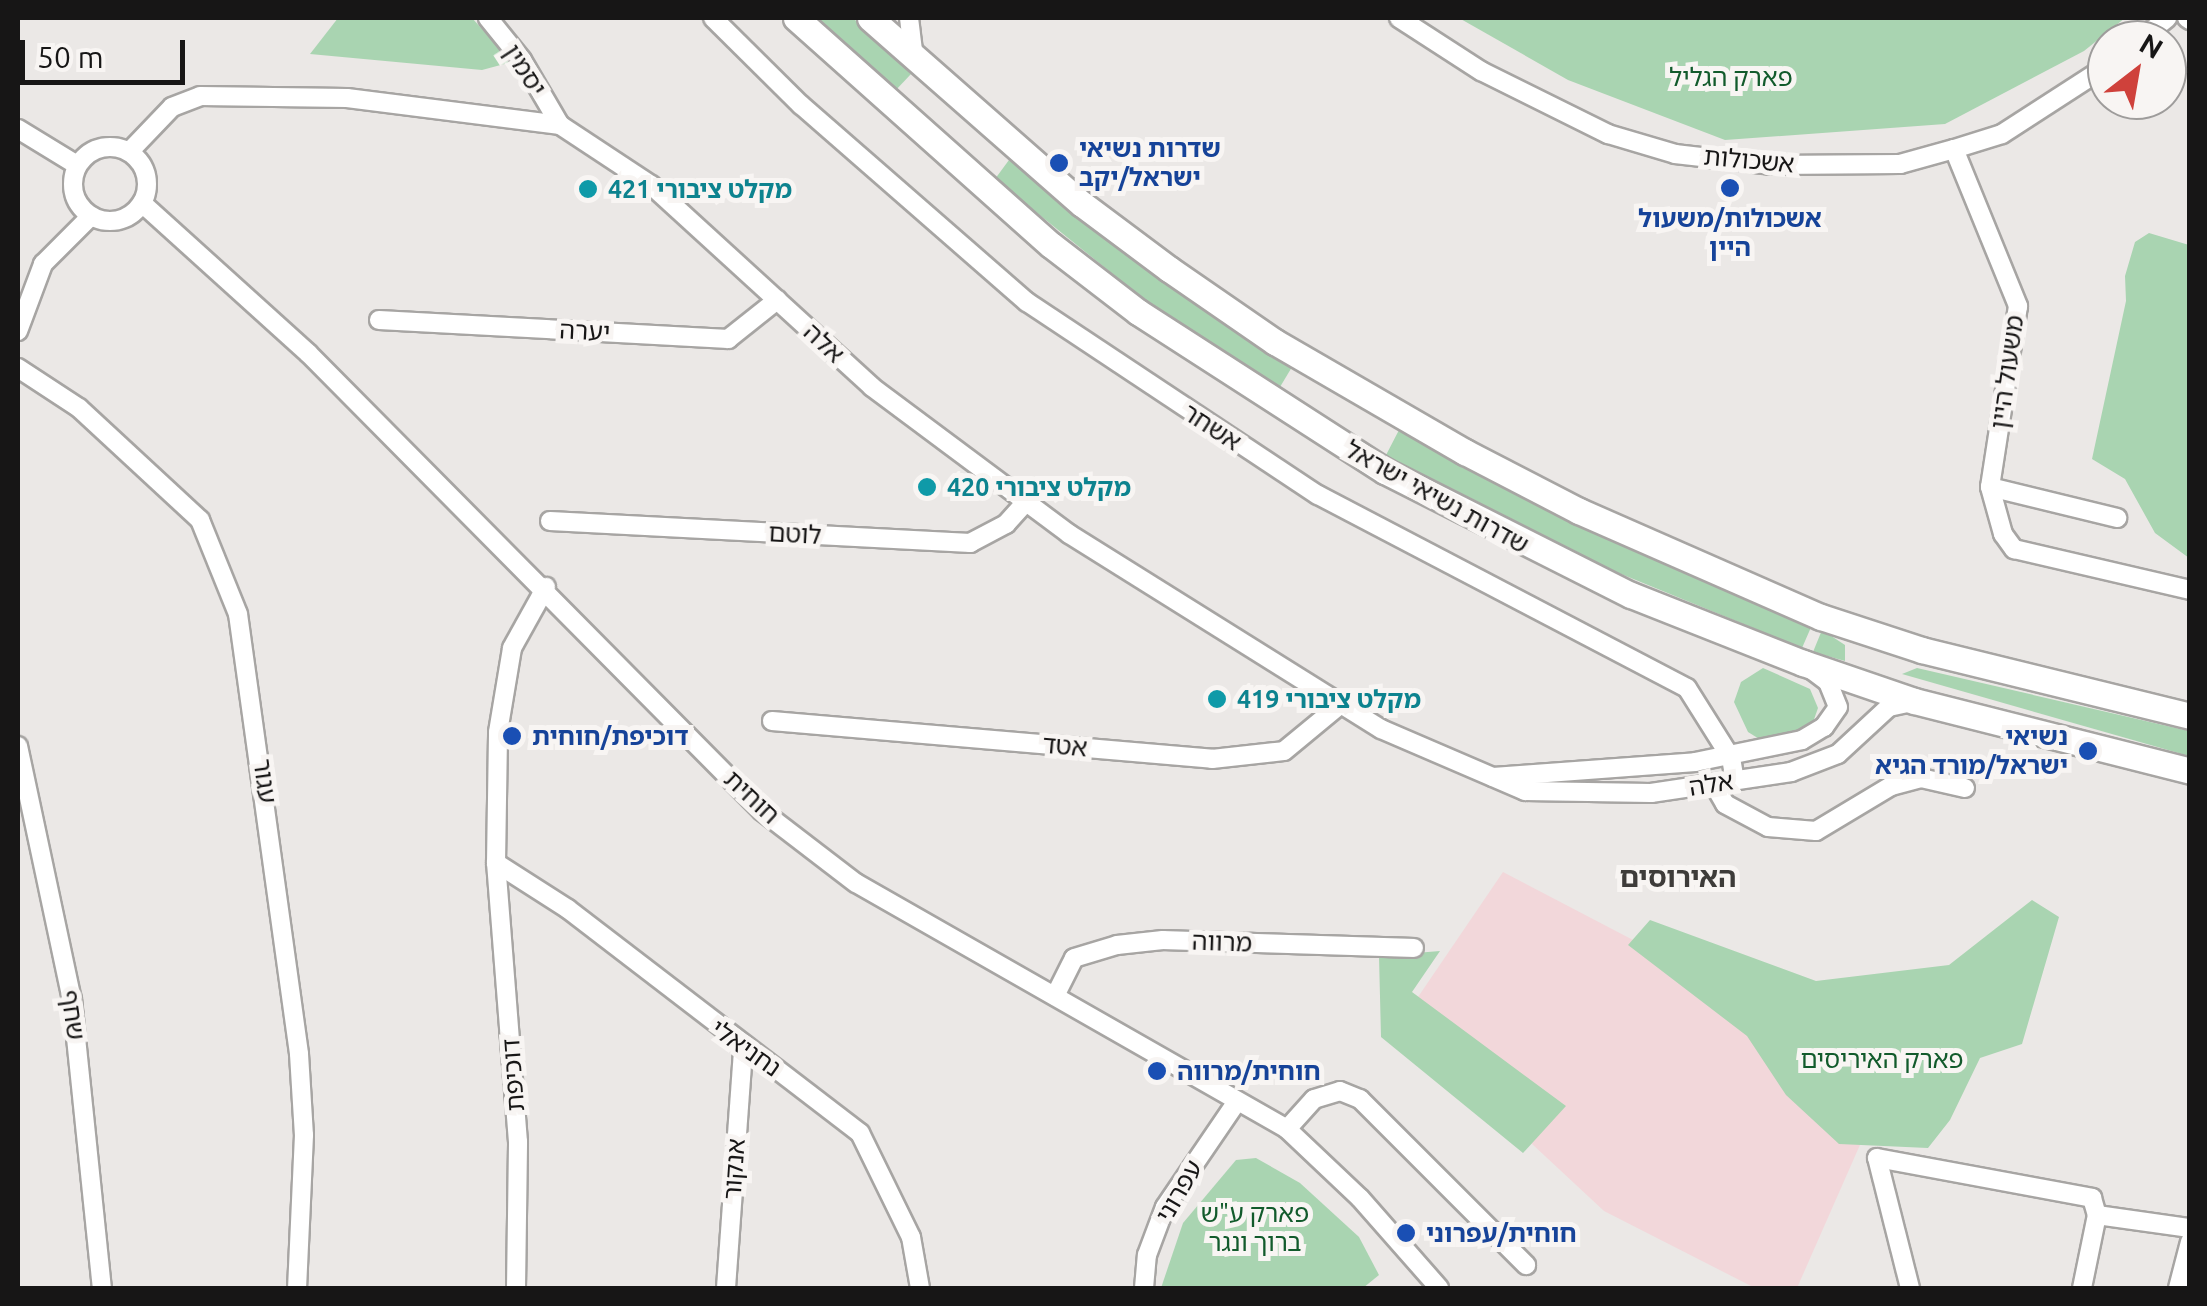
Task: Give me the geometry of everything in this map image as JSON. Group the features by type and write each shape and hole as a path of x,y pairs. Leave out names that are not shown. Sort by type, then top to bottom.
{"main road":[{"name":"שדרות נשיאי ישראל","path":"796,18 1050,245 1248,387 1517,542 1631,596 1914,701 2190,772"},
{"path":"870,18 1169,269 1275,342 1465,452 1580,511 1822,617 1922,650 2190,716"}],"street":[{"name":"יסמין","path":"488,18 522,60 560,126"},
{"name":"אשחר","path":"713,18 814,117 1027,302 1318,494 1688,688 1730,758 1734,780"},
{"path":"909,18 914,58"},
{"name":"אשכולות","path":"1399,18 1482,71 1592,126 1675,154 1772,165 1900,164 2002,134 2087,79"},
{"name":"אלה","path":"129,152 172,107 200,96 347,98 560,126 651,185 872,387 1026,502 1342,704 1488,777 1525,791 1651,793 1791,772 1838,754 1889,707 1914,701"},
{"path":"18,129 77,165"},
{"path":"107,146 129,152 144,170 142,204 113,221 90,216 72,187 77,165 107,146"},
{"name":"משעול היין","path":"1954,149 2018,306 1990,487 1994,517 2014,549 2190,590"},
{"name":"חוחית","path":"142,204 308,353 546,587 762,810 856,883 1287,1129 1360,1198 1439,1288"},
{"path":"18,331 43,264 90,216"},
{"name":"יערה","path":"378,320 728,339 778,300"},
{"name":"עגור","path":"18,368 79,408 200,520 238,614 298,1054 304,1135 297,1288"},
{"path":"1990,487 2117,518"},
{"name":"לוטם","path":"550,521 970,542 1006,524 1026,502"},
{"name":"דוכיפת","path":"516,1288 518,1142 496,863 498,732 512,648 546,587"},
{"name":"אלה","path":"1488,777 1730,758 1802,740 1833,717 1836,694 1803,663"},
{"name":"אטד","path":"772,720 1212,759 1284,751 1342,704"},
{"name":"שחף","path":"18,746 72,999 102,1288"},
{"path":"1713,784 1725,804 1768,827 1816,831 1891,786 1921,778 1965,788"},
{"name":"נחניאלי","path":"496,863 568,909 743,1049 831,1106 860,1134 911,1238 920,1288"},
{"name":"מרווה","path":"1055,996 1074,958 1116,945 1163,940 1414,948"},
{"name":"אנקור","path":"726,1288 743,1049"},
{"path":"1287,1129 1314,1099 1340,1091 1360,1100 1526,1265"},
{"name":"עפרוני","path":"1144,1288 1147,1255 1165,1207 1236,1103"},
{"path":"1910,1288 1878,1158 2092,1198 2098,1214 2082,1288"},
{"path":"2098,1214 2190,1228"},
{"path":"2178,1288 2190,1242"}],"shaded area":[{"path":"1503,872 1792,1023 1863,1138 1797,1288 1755,1288 1604,1211 1401,1022"}],"green space":[{"path":"338,18 472,18 512,62 482,70 310,54"},
{"path":"816,18 853,18 911,74 895,91"},
{"name":"פארק הגליל","path":"1459,18 2125,18 2087,20 2084,51 1945,124 1725,140 1568,80"},
{"path":"1009,160 1292,367 1277,392 1135,292 995,179"},
{"path":"2149,233 2189,245 2189,558 2155,533 2125,479 2092,459 2126,301 2125,276 2135,242"},
{"path":"1399,430 1615,540 1812,625 1802,648 1604,567 1385,457"},
{"path":"1822,630 1845,645 1845,661 1813,652"},
{"path":"1763,668 1810,689 1818,708 1811,728 1769,745 1748,732 1734,702 1741,682"},
{"path":"1917,668 2189,731 2189,756 1902,674"},
{"name":"פארק האיריסים","path":"2032,900 2059,917 2022,1044 1980,1058 1950,1120 1928,1148 1839,1144 1786,1095 1747,1036 1628,945 1650,920 1816,981 1949,965"},
{"path":"1440,951 1412,992 1566,1106 1523,1153 1381,1037 1379,956"},
{"name":"פארק ע\"ש ברוך ונגר","path":"1256,1158 1300,1183 1359,1237 1379,1275 1363,1288 1161,1288 1183,1223 1236,1160"}],"place":[{"name":"שדרות נשיאי ישראל/יקב","path":"1059,163"},
{"name":"אשכולות/משעול היין","path":"1730,188"},
{"name":"מקלט ציבורי 421","path":"588,189"},
{"name":"מקלט ציבורי 420","path":"927,487"},
{"name":"מקלט ציבורי 419","path":"1217,699"},
{"name":"דוכיפת/חוחית","path":"512,736"},
{"name":"נשיאי ישראל/מורד הגיא","path":"2088,751"},
{"name":"חוחית/מרווה","path":"1157,1071"},
{"name":"חוחית/עפרוני","path":"1406,1233"}],"district":[{"name":"האירוסים","path":"1678,877"}]}
